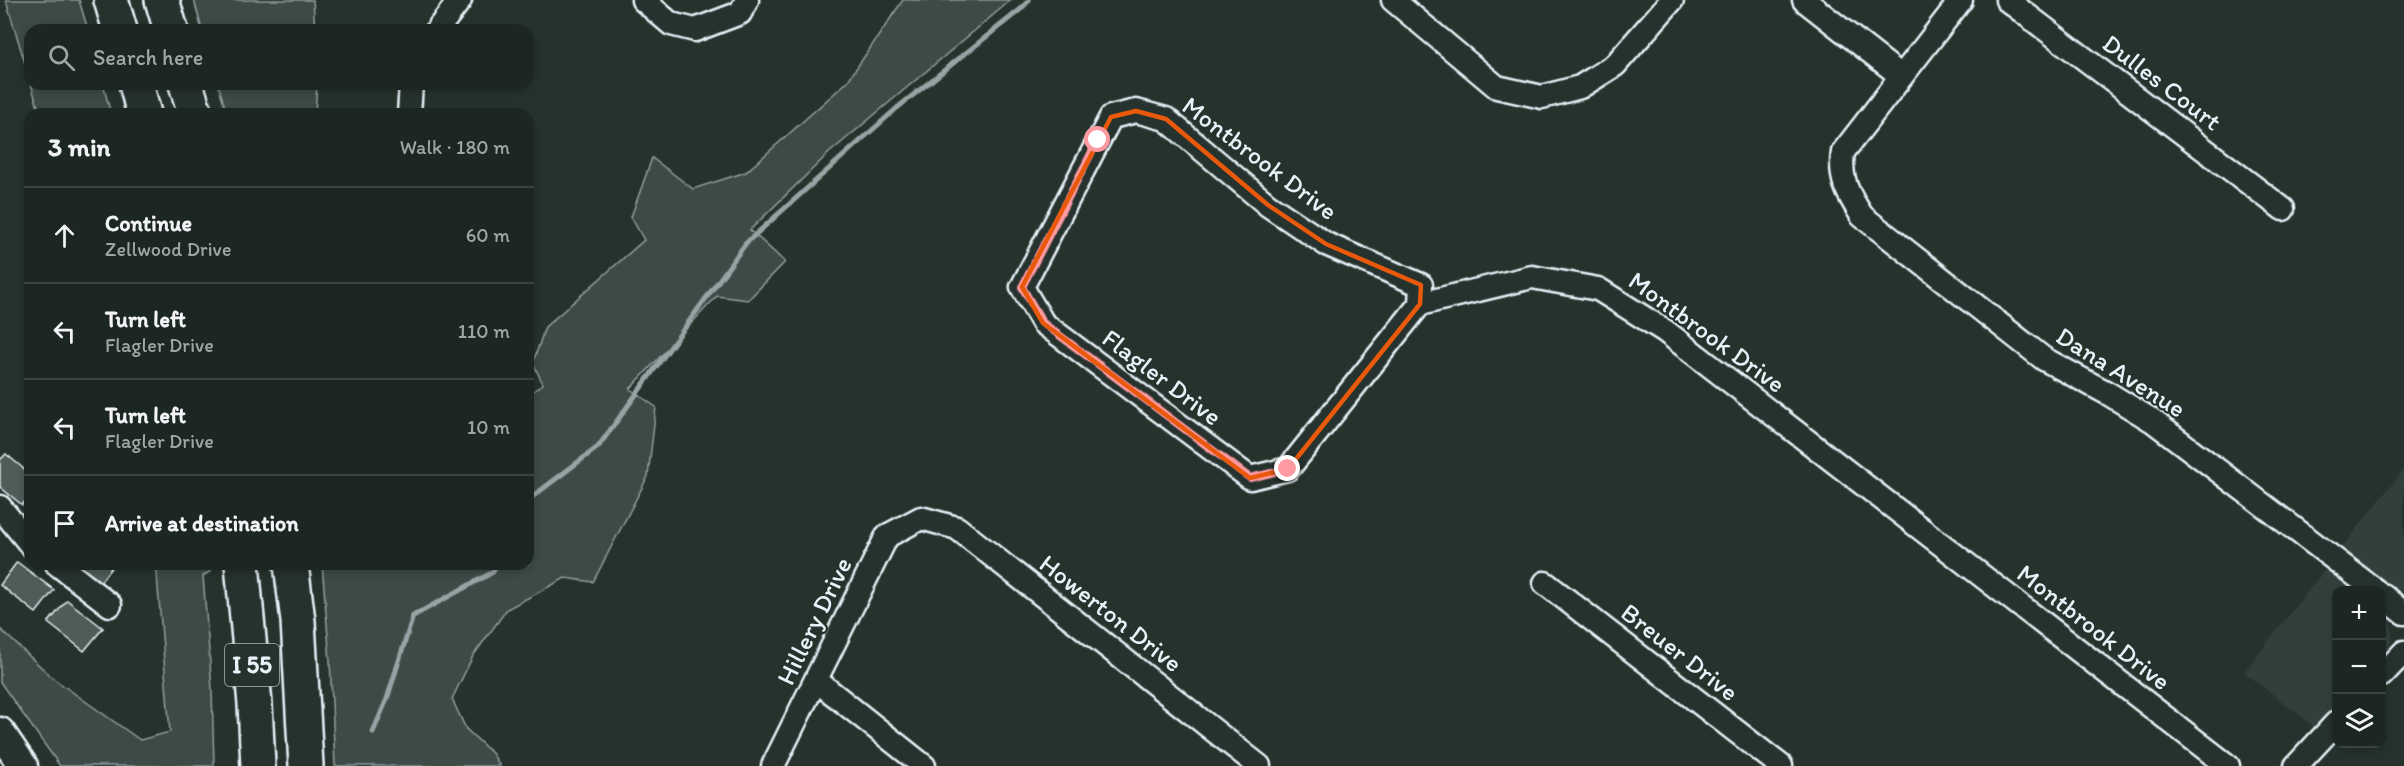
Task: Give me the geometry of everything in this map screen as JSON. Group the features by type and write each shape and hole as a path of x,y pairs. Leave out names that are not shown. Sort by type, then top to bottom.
{"highway":[{"path":"111,0 118,24"},
{"path":"162,0 169,24"},
{"path":"138,90 142,108"},
{"path":"188,90 193,108"},
{"name":"I 55","path":"243,570 255,704 258,766"},
{"name":"I 55","path":"292,570 298,621 306,766"}],"main road":[{"path":"0,732 23,766"}],"street":[{"path":"442,24 460,0"},
{"path":"643,0 671,24 694,30 740,13 747,0"},
{"path":"1393,0 1497,87 1542,97 1580,87 1615,65 1672,0"},
{"path":"1804,0 1901,76 1961,0"},
{"name":"Dulles Court","path":"2007,0 2283,208"},
{"name":"Dana Avenue","path":"1901,76 1843,152 1841,164 1846,192 1862,216 2044,359 2109,393 2153,421 2368,586"},
{"path":"409,108 411,90"},
{"name":"Montbrook Drive","path":"1111,117 1136,111 1166,119 1268,205 1326,244 1421,285 1420,304 1532,277 1598,289 1665,331 2228,766"},
{"name":"Flagler Drive","path":"1111,117 1022,287 1043,323 1250,478 1288,469 1420,304"},
{"path":"0,507 24,537"},
{"name":"Hillery Drive","path":"773,766 887,536 921,518"},
{"name":"Howerton Drive","path":"921,518 957,528 1259,766"},
{"path":"65,570 111,605"},
{"name":"Breuer Drive","path":"1545,583 1781,766"},
{"path":"2386,599 2404,613"},
{"path":"2386,671 2404,651"},
{"path":"817,681 924,766"},
{"path":"2296,766 2332,728"}],"highlighted area":[{"path":"1136,111 1166,119 1268,205 1326,244 1421,285 1420,304 1288,469 1250,478 1043,323 1022,287 1111,117"}],"shaded area":[{"path":"6,0 79,0 86,24 24,24 24,60"},
{"path":"194,0 313,0 315,24 200,24"},
{"path":"903,0 1011,0 829,153 750,230 785,262 748,300 717,296 630,389 656,407 648,476 593,582 565,578 507,609 473,656 452,699 466,729 492,753 500,766 335,766 322,570 534,570 534,391 543,384 534,360 545,327 644,240 631,217 652,158 693,189 746,172 847,82"},
{"path":"33,90 105,90 109,108 38,108"},
{"path":"220,90 317,90 315,108 225,108"},
{"path":"2404,469 2404,599 2339,552"},
{"path":"2326,568 2349,586 2332,586 2332,712 2317,729 2244,672"},
{"path":"156,570 211,570 203,576 212,689 214,766 60,766 0,682 0,629 54,679 140,740 170,732"},
{"path":"2386,615 2392,628 2392,641 2386,653"}],"building":[{"path":"6,454 24,469 24,502 22,505 0,487 0,460"},
{"path":"17,562 24,570 28,570 54,590 36,613 0,585"},
{"path":"80,570 109,570 98,585"},
{"path":"67,600 103,628 84,651 48,623"}],"waterway":[{"path":"534,495 598,447 746,243 897,108 1021,9 1029,0"},
{"path":"373,732 387,699 413,616 494,570"}],"route":[{"path":"1098,140 1022,287 1043,323 1250,478 1288,469"}]}
